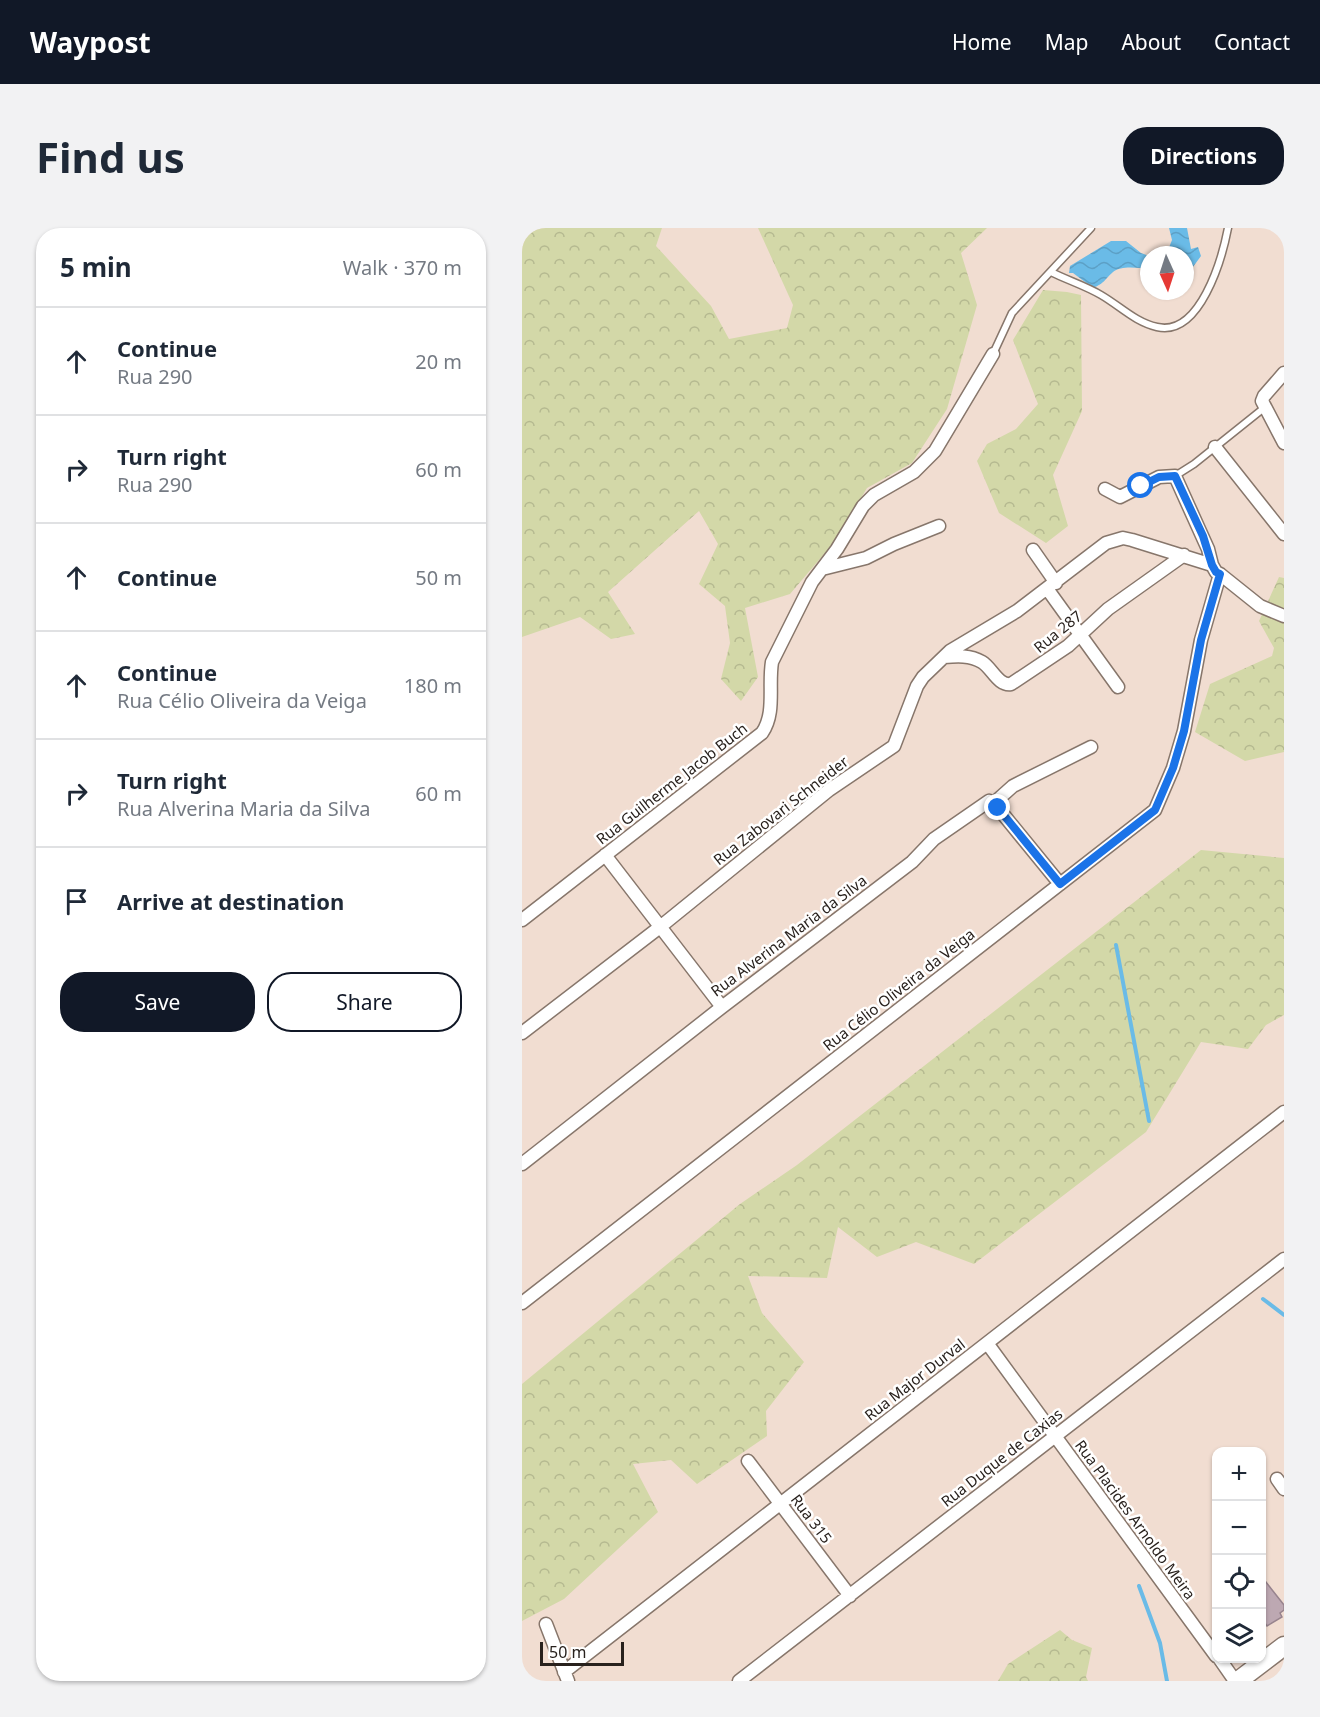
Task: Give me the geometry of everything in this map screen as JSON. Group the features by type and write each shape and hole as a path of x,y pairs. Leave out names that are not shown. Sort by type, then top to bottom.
{"main road":[{"path":"1237,1681 1284,1646"}],"street":[{"name":"Rua Guilherme Jacob Buch","path":"522,920 762,733 768,724 770,714 772,662 812,582 837,549 868,500 914,472 935,451 993,354"},
{"path":"1282,382 1262,399 1264,408 1284,443"},
{"path":"1215,447 1284,534"},
{"path":"1105,489 1120,497 1159,477 1175,476 1216,569"},
{"path":"821,569 866,558 939,526"},
{"name":"Rua Zabovari Schneider","path":"522,1033 660,927 829,790 894,746 923,676 950,651 1006,619 1052,586 1098,548 1113,540 1132,540 1184,555 1216,569 1260,606 1284,616"},
{"path":"1033,550 1081,635 1118,687"},
{"name":"Rua 287","path":"944,657 965,656 983,662 1006,685 1018,680 1057,654 1108,609 1184,555"},
{"name":"Rua Célio Oliveira da Veiga","path":"522,1303 1155,810 1173,768 1184,731 1216,569"},
{"name":"Rua Alverina Maria da Silva","path":"522,1164 912,862 934,840 962,819 989,801 994,803 1013,786 1091,747"},
{"path":"994,803 1060,884"},
{"path":"605,855 722,1007"},
{"name":"Rua Major Durval","path":"566,1677 781,1504 1284,1112"},
{"name":"Rua Duque de Caxias","path":"739,1681 1284,1259"},
{"name":"Rua Placides Arnoldo Meira","path":"987,1343 1212,1649"},
{"name":"Rua 315","path":"748,1461 849,1596"},
{"path":"546,1624 566,1677"},
{"name":"Rua Placides Arnoldo Meira","path":"1223,1663 1237,1681"}],"lane":[{"path":"993,354 1012,313 1090,228"},
{"path":"1051,272 1102,295 1126,313 1156,327 1178,326 1191,315 1211,284 1227,228"},
{"path":"1175,476 1194,464 1264,408"}],"green space":[{"path":"522,228 662,228 656,246 711,306 729,339 787,328 793,305 758,228 987,228 961,253 977,305 947,409 912,463 867,488 836,540 790,594 745,608 758,677 741,701 721,679 730,643 725,606 699,584 718,544 699,511 608,592 635,634 611,639 580,617 522,637"},
{"path":"1043,290 1081,295 1082,411 1053,475 1068,526 1046,543 999,513 977,461 987,444 1016,429 1038,404 1013,340"},
{"path":"1279,577 1284,578 1284,752 1245,761 1195,732 1210,684 1272,656 1274,648 1259,621"},
{"path":"1201,850 1284,858 1284,1015 1266,1025 1248,1049 1201,1042 1146,1132 974,1264 916,1242 877,1257 838,1227 827,1278 748,1276 762,1313 804,1362 766,1411 767,1436 697,1484 671,1460 633,1464 658,1512 564,1599 522,1621 522,1384 740,1204 797,1165"},
{"path":"1060,1630 1072,1640 1092,1648 1086,1677 1088,1681 998,1681 1008,1664"}],"water":[{"path":"1169,228 1187,228 1190,246 1170,246 1172,240"},
{"path":"1111,241 1126,241 1140,252 1140,269 1121,268 1093,288 1073,273 1069,273 1070,266"},
{"path":"1198,247 1201,256 1194,266 1194,248"}],"building":[{"path":"1266,1582 1284,1605 1284,1610 1280,1613 1282,1617 1267,1626"}],"waterway":[{"path":"1116,945 1149,1121"},
{"path":"1263,1299 1284,1315"},
{"path":"1139,1586 1160,1643 1167,1681"}],"route":[{"path":"998,808 1060,884 1155,810 1177,757 1187,718 1201,640 1220,574 1212,565 1203,536 1175,476 1159,477 1141,486"}]}
